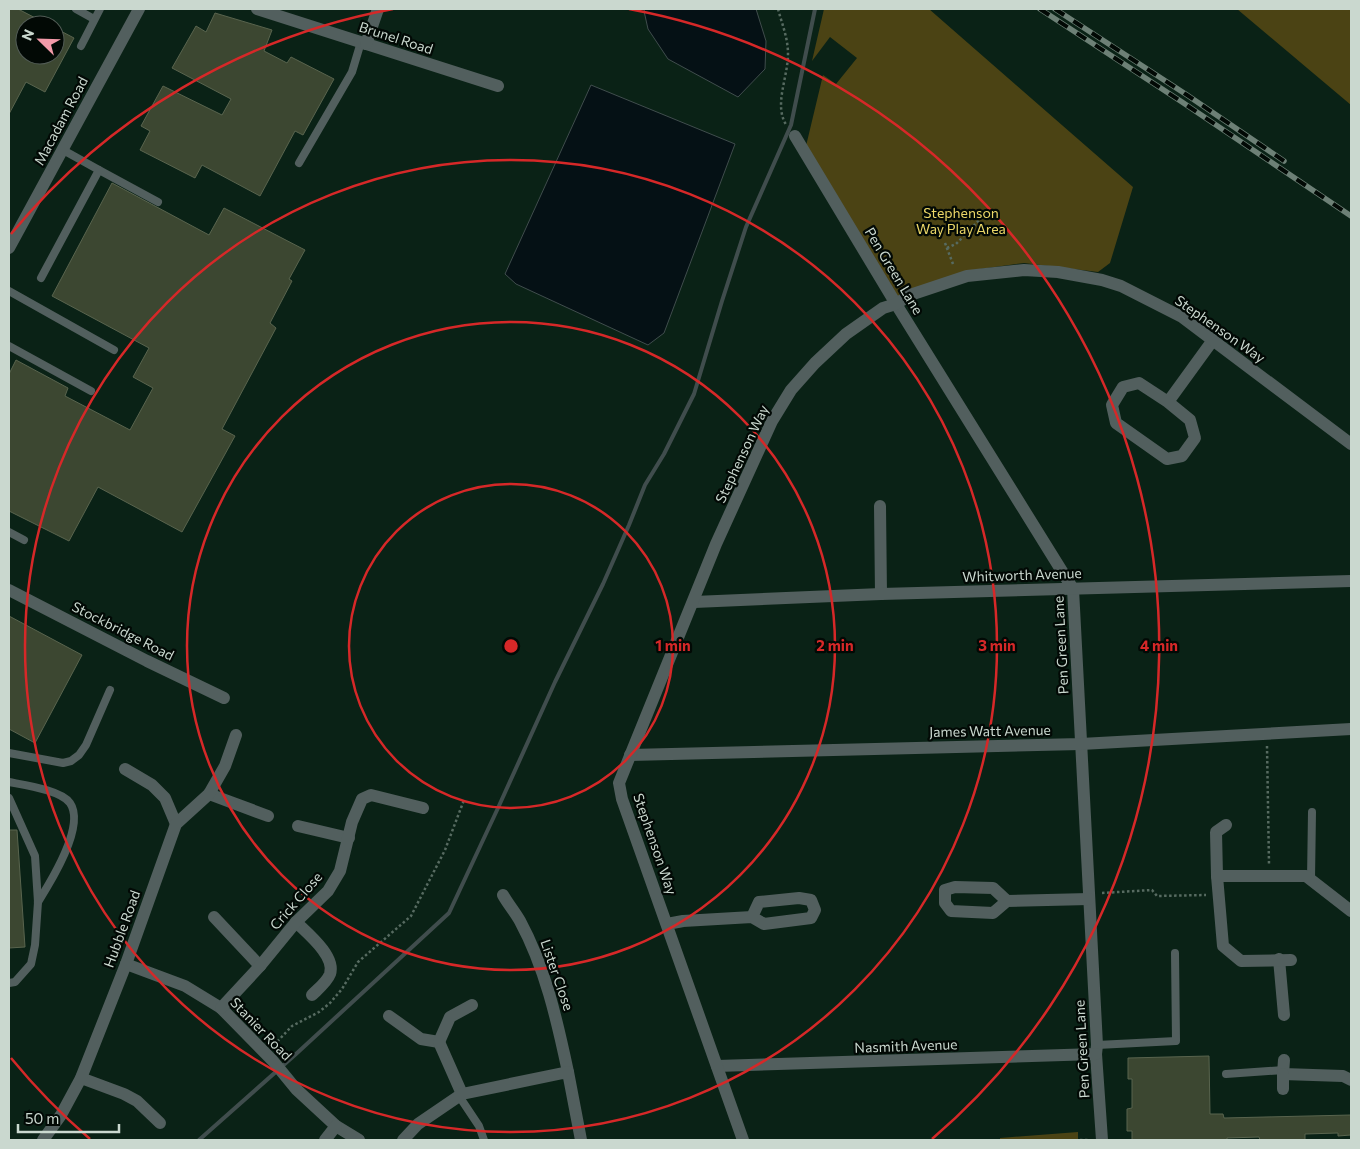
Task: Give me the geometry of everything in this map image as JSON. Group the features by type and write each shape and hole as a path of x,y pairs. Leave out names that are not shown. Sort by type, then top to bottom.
{"street":[{"name":"Macadam Road","path":"9,248 139,9"},
{"name":"Brunel Road","path":"257,9 498,86"},
{"path":"364,43 378,9"},
{"name":"Pen Green Lane","path":"795,136 896,304 1073,589 1081,744 1094,896 1096,1049 1102,1140"},
{"name":"Stephenson Way","path":"743,1140 622,799 620,783 716,544 772,421 791,390 815,362 846,334 883,308 896,304 910,294 967,276 1024,270 1058,272 1102,280 1121,286 1182,317 1351,444"},
{"path":"1168,402 1213,340"},
{"path":"1139,383 1168,402 1190,420 1195,438 1182,456 1167,459 1116,423 1112,405 1123,388 1139,383"},
{"path":"880,506 881,594"},
{"name":"Whitworth Avenue","path":"694,602 881,594 1351,581"},
{"name":"Stockbridge Road","path":"9,590 147,661 224,698"},
{"name":"James Watt Avenue","path":"630,755 1081,744 1351,729"},
{"name":"Hubble Road","path":"43,1140 61,1115 81,1078 126,964 176,824 209,794 225,766 236,735"},
{"path":"125,770 152,785 165,798 176,824"},
{"path":"209,794 268,816"},
{"name":"Crick Close","path":"221,1008 260,966 296,922 328,891 340,871 352,822 362,799 371,796 424,808"},
{"path":"1226,825 1216,832 1217,876 1223,946 1241,961 1285,959 1284,1015"},
{"path":"298,826 349,838"},
{"path":"1217,876 1306,876 1351,912"},
{"name":"Lister Close","path":"503,895 520,920 534,952 557,1018 581,1140"},
{"path":"1007,901 1094,896"},
{"path":"214,917 260,966"},
{"path":"667,924 683,921 752,917"},
{"path":"296,922 325,952 330,963 330,973 312,996"},
{"name":"Stanier Road","path":"126,964 185,986 221,1008 270,1057 296,1089 336,1126 359,1140"},
{"path":"461,1095 439,1042 450,1017 472,1005"},
{"path":"388,1016 421,1039 439,1042"},
{"name":"Nasmith Avenue","path":"717,1066 1096,1049"},
{"path":"1283,1089 1284,1068 1343,1076 1351,1080"},
{"path":"403,1140 418,1124 461,1095 568,1072"},
{"path":"81,1078 124,1094 137,1101 160,1123"},
{"path":"324,1140 336,1126"}],"lane":[{"path":"76,9 94,19"},
{"path":"81,46 100,9"},
{"path":"299,163 352,72 364,43"},
{"path":"63,150 158,202"},
{"path":"41,278 99,170"},
{"path":"9,291 114,350"},
{"path":"9,346 91,391"},
{"path":"9,532 24,540"},
{"path":"9,753 63,763 72,761 86,745 110,690"},
{"path":"9,782 39,788 62,796 70,802 74,813 65,853 38,902"},
{"path":"9,798 35,856 38,902 35,945 31,964 15,982 9,983"},
{"path":"1311,879 1312,812"},
{"path":"1096,1049 1176,1041 1175,953"},
{"path":"1226,1074 1284,1068"},
{"path":"461,1095 479,1126 484,1140"}],"path":[{"path":"778,9 787,41 787,74 780,106 784,122"},
{"path":"947,248 956,244 989,210"},
{"path":"945,243 953,264"},
{"path":"1267,746 1270,876"},
{"path":"270,1057 292,1026 319,1012 330,1003 342,989 358,962 411,916 445,850 464,800"},
{"path":"1094,896 1152,890 1158,896 1209,895"}],"green space":[{"name":"Stephenson Way Play Area","path":"824,9 929,9 1133,187 1110,263 1098,272 1024,263 966,271 896,304 806,146 823,75 836,84 857,58 830,37 812,61"},
{"path":"1237,9 1351,9 1351,105"},
{"path":"1078,1132 1078,1140 1000,1140 1000,1138"}],"shaded area":[{"path":"645,9 756,9 766,41 765,69 738,97 668,59 648,29"},
{"path":"591,85 735,144 664,333 648,345 516,284 505,274"}],"building":[{"path":"9,9 18,9 30,15 15,15 15,65 60,65 45,92 26,82 9,114"},
{"path":"215,13 272,30 264,51 287,63 291,57 334,79 303,135 295,131 260,196 202,165 195,178 140,150 150,131 141,126 163,86 222,115 231,99 172,68 196,26 206,32"},
{"path":"65,33 74,38 65,55"},
{"path":"112,183 209,235 224,208 305,250 289,279 292,281 270,323 276,328 222,429 235,436 182,532 98,487 69,541 9,511 9,374 16,360 68,388 65,396 130,430 153,388 133,377 149,348 52,296"},
{"path":"9,616 82,655 35,743 9,729"},
{"path":"9,830 17,830 25,947 9,948"},
{"path":"1209,1056 1210,1114 1223,1114 1224,1118 1351,1115 1351,1135 1338,1136 1338,1133 1305,1134 1305,1140 1260,1140 1259,1137 1227,1138 1227,1140 1132,1140 1132,1131 1127,1131 1127,1109 1132,1108 1132,1079 1128,1079 1128,1058"}],"waterway":[{"path":"199,1140 296,1054 449,913 555,682 603,584 645,485 664,454 694,394 746,227 791,125 815,9"}],"railway":[{"path":"1040,9 1351,216"},
{"path":"1055,9 1284,161"}]}
